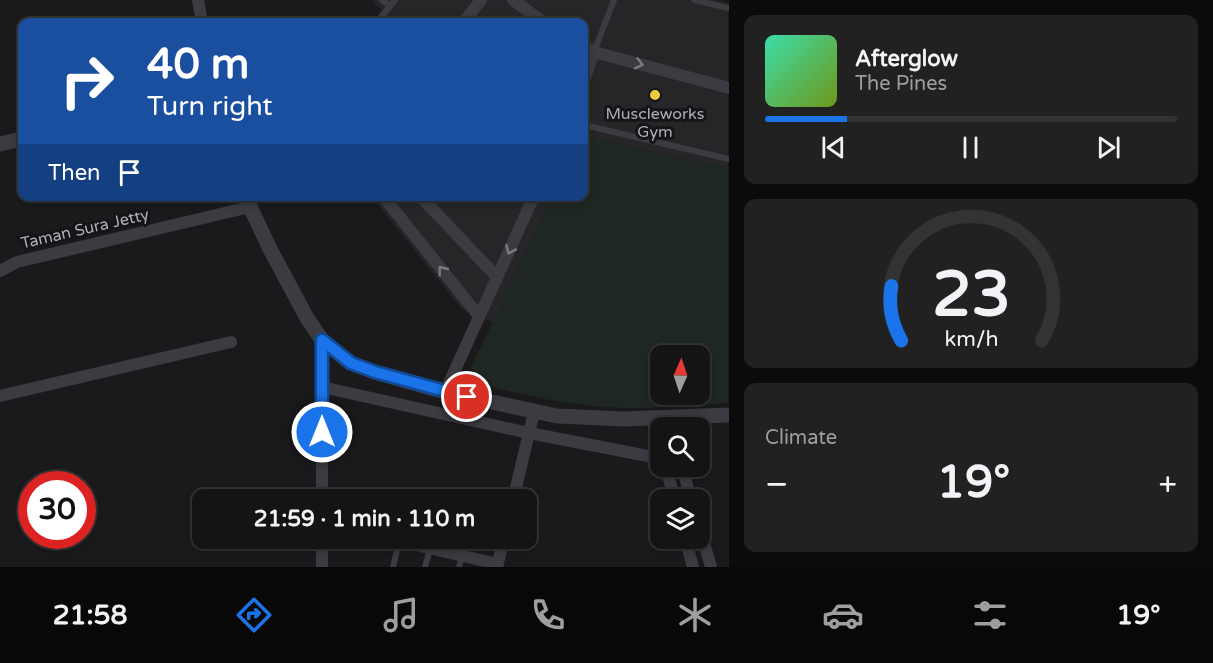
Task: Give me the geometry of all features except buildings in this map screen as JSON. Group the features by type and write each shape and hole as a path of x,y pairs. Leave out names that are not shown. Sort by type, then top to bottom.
{"street":[{"path":"198,0 201,18"},
{"path":"467,18 481,0"},
{"path":"513,0 538,18"},
{"path":"589,49 729,88"},
{"path":"0,144 18,140"},
{"path":"387,201 478,315"},
{"path":"426,201 497,277"},
{"path":"445,392 532,201"},
{"path":"248,202 292,294 307,318 322,340 351,363 445,392 534,412 557,416 650,422"},
{"name":"Taman Sura Jetty","path":"1,266 248,202"},
{"path":"322,340 322,489"},
{"path":"0,396 231,342"},
{"path":"322,387 650,457"},
{"path":"516,489 534,412"},
{"path":"710,418 729,415"},
{"path":"322,549 322,567"},
{"path":"430,549 461,562 498,566 502,549"},
{"path":"688,549 693,567"},
{"path":"706,549 711,567"}],"lane":[{"path":"382,0 390,6"},
{"path":"380,18 395,0"},
{"path":"589,49 614,0"},
{"path":"694,0 729,8"},
{"path":"588,125 729,159"},
{"path":"393,567 397,549"},
{"path":"425,567 430,549"}],"shaded area":[{"path":"371,0 715,0 728,3 728,169 592,138 588,140 588,18 375,18 382,10"},
{"path":"592,138 728,169 728,403 710,404 710,345 650,345 650,405 692,405 603,407 545,399 480,384 471,367 551,201 588,201 588,140"},
{"path":"375,201 551,201 493,322 462,309"}],"place":[{"name":"Muscleworks Gym","path":"655,95"}],"route":[{"path":"322,432 322,340 351,363 375,372 467,397"}]}
